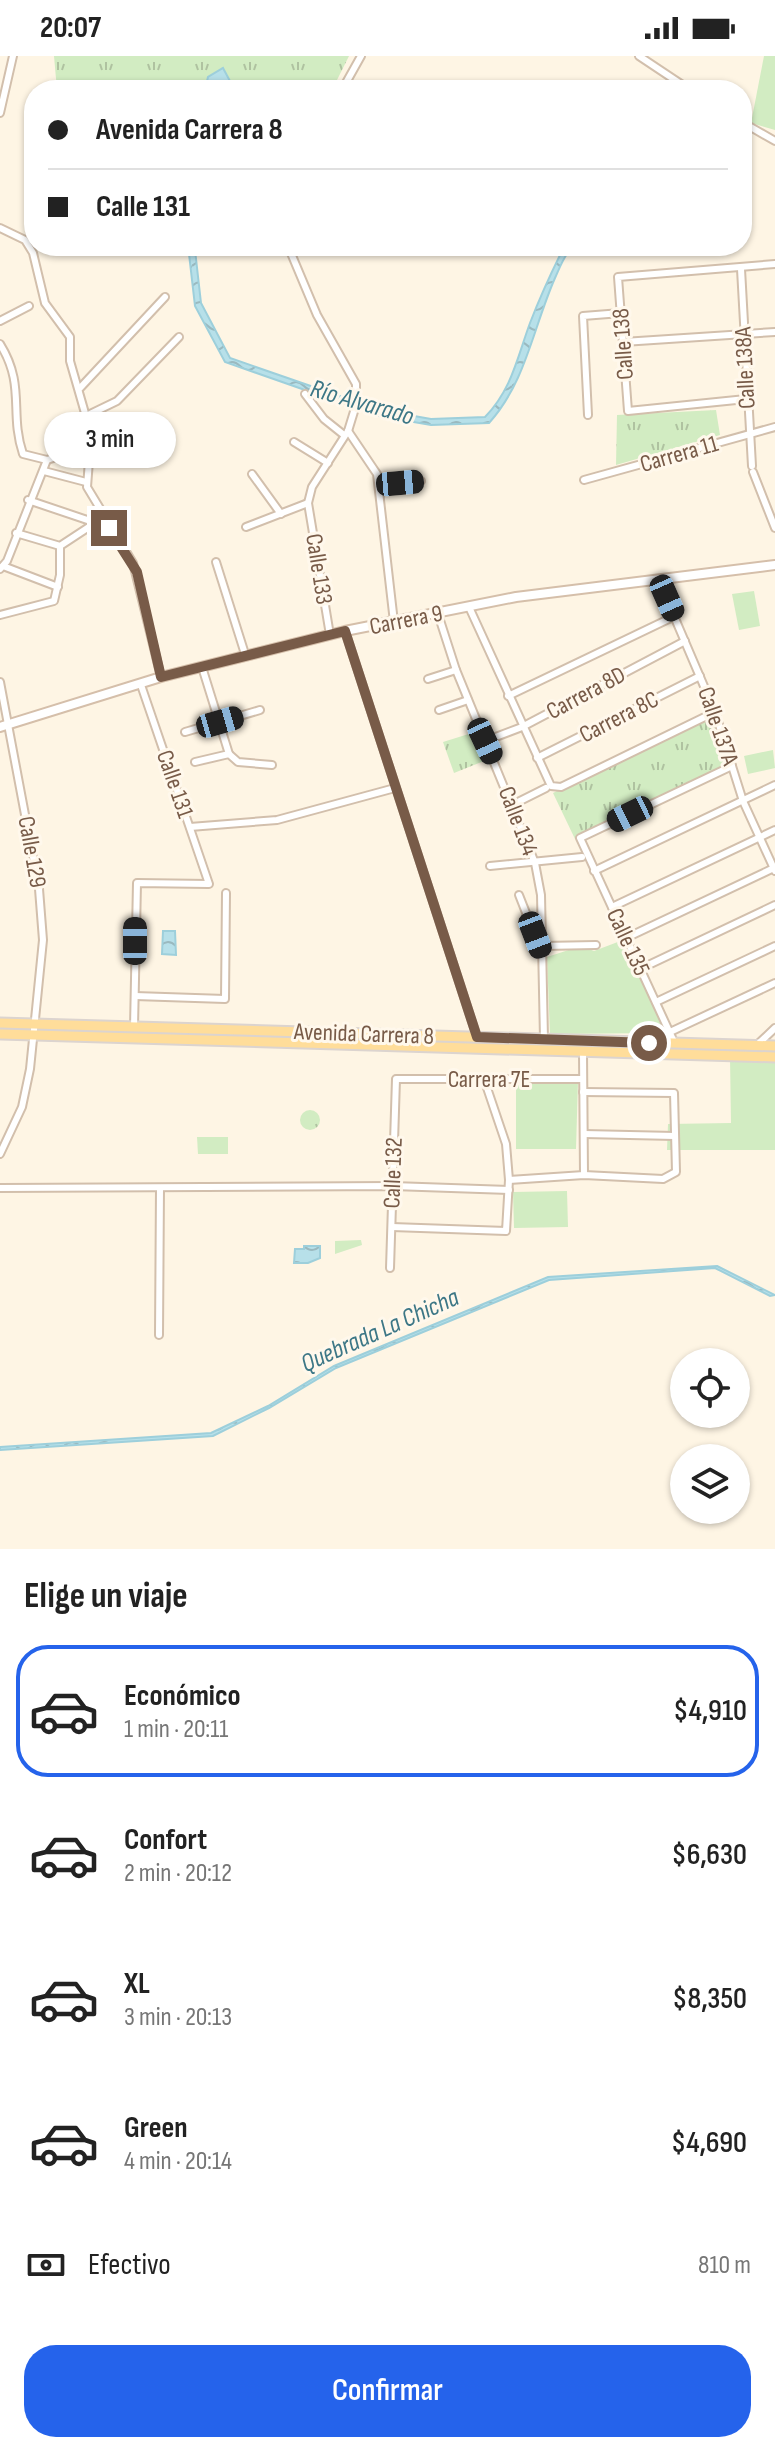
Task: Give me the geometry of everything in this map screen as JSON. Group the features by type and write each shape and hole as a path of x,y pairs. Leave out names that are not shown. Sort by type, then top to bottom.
{"main road":[{"name":"Avenida Carrera 8","path":"0,1023 775,1046"},
{"name":"Avenida Carrera 8","path":"0,1034 775,1057"}],"street":[{"path":"0,113 13,56"},
{"path":"348,80 361,56"},
{"path":"639,56 675,80"},
{"path":"752,128 775,141"},
{"path":"0,228 24,240"},
{"path":"34,256 45,303 70,337 70,361 88,415 91,446 86,482 109,528 137,572 161,677"},
{"path":"246,527 308,503 312,487 346,433 356,405 356,384 317,315 292,256"},
{"path":"741,269 775,264"},
{"name":"Calle 138","path":"741,269 618,277 628,411 746,399"},
{"name":"Calle 138A","path":"741,269 746,399 753,469 775,528"},
{"path":"80,388 165,297"},
{"path":"0,321 29,306"},
{"path":"588,415 583,316 621,313"},
{"path":"623,342 775,332"},
{"path":"88,415 117,401 179,337"},
{"path":"0,344 15,372 19,441 23,454 47,460 91,446"},
{"path":"305,394 324,419 346,433 377,474 394,622"},
{"name":"Carrera 11","path":"584,480 775,427"},
{"path":"294,442 328,463"},
{"path":"47,460 2,568 58,587"},
{"path":"44,471 86,482"},
{"path":"252,474 281,514"},
{"path":"379,484 421,481"},
{"path":"28,500 109,528"},
{"name":"Calle 133","path":"308,503 330,635"},
{"path":"16,533 60,546 87,532 95,523"},
{"path":"0,615 54,601 58,587 60,546"},
{"path":"216,562 245,654"},
{"name":"Carrera 9","path":"4,726 161,677 345,631 575,588 659,581 775,565"},
{"name":"Calle 137A","path":"659,581 715,712 743,801 774,869"},
{"path":"469,607 551,786 561,787 715,712"},
{"name":"Calle 134","path":"438,614 456,670 535,863 541,895 544,1039"},
{"path":"508,696 675,616"},
{"name":"Calle 133","path":"345,631 477,1037"},
{"name":"Carrera 8D","path":"485,741 522,727 685,641"},
{"path":"202,667 229,754 238,762 272,765"},
{"path":"428,679 456,670"},
{"name":"Carrera 8C","path":"537,758 700,676"},
{"name":"Calle 129","path":"0,682 4,726 42,914 43,940 32,1035"},
{"name":"Calle 131","path":"135,996 136,887 140,882 209,884 141,685"},
{"path":"439,710 468,700"},
{"path":"185,732 260,710"},
{"path":"195,762 229,754"},
{"name":"Calle 135","path":"675,1044 580,840 732,766"},
{"path":"594,871 775,785"},
{"path":"190,827 277,820 395,788"},
{"path":"512,805 546,788"},
{"path":"612,907 775,830"},
{"path":"490,866 582,857"},
{"path":"626,938 774,869"},
{"path":"134,1027 135,996 225,999 226,893"},
{"path":"519,895 543,955"},
{"path":"640,969 775,905"},
{"path":"543,946 596,945"},
{"path":"656,1002 775,946"},
{"path":"670,1032 775,983"},
{"path":"756,1046 775,1028"},
{"path":"0,1154 22,1107 32,1035"},
{"path":"583,1053 584,1175"},
{"name":"Carrera 7E","path":"396,1079 583,1079"},
{"name":"Calle 132","path":"390,1268 396,1079"},
{"path":"392,1227 506,1231 509,1180 506,1144 484,1079"},
{"path":"509,1180 584,1175 663,1179 676,1172 674,1093 583,1092"},
{"path":"584,1134 675,1136"},
{"path":"0,1188 393,1186 509,1190"},
{"path":"159,1335 160,1188"}],"green space":[{"path":"54,56 349,56 337,80 56,80"},
{"path":"764,56 775,56 775,130 752,123"},
{"path":"716,410 720,435 616,465 617,415"},
{"path":"754,591 760,626 739,630 732,594"},
{"path":"715,714 726,750 725,767 575,839 553,793"},
{"path":"475,732 489,759 454,773 443,742"},
{"path":"773,750 775,768 748,774 744,756"},
{"path":"623,940 666,1033 550,1034 547,957 581,946 594,951"},
{"path":"730,1057 775,1058 775,1150 667,1150 668,1124 731,1123"},
{"path":"516,1079 578,1080 576,1149 516,1149"},
{"path":"310,1110 317,1113 320,1120 317,1127 310,1130 303,1127 300,1120 303,1113"},
{"path":"197,1137 228,1137 228,1154 198,1154"},
{"path":"567,1191 568,1227 514,1228 513,1192"},
{"path":"361,1240 362,1245 335,1254 335,1241"}],"water":[{"path":"223,68 229,80 207,80"},
{"path":"189,256 196,256 201,303 230,358 380,410 431,419 485,417 502,395 560,256 566,256 512,390 489,423 431,425 379,416 225,362 195,306"},
{"path":"163,931 175,931 176,955 162,954"},
{"path":"304,1246 320,1246 320,1258 308,1263 294,1263 295,1249 304,1249"},
{"path":"717,1266 775,1295 770,1296 715,1268 549,1280 336,1368 269,1408 213,1436 0,1450 0,1447 211,1433 268,1406 334,1366 548,1277"}],"route":[{"path":"109,528 137,572 161,677 345,631 477,1037 649,1043"}],"water label":[{"name":"Río Alvarado","path":"362,403"},
{"name":"Quebrada La Chicha","path":"380,1331"}]}
